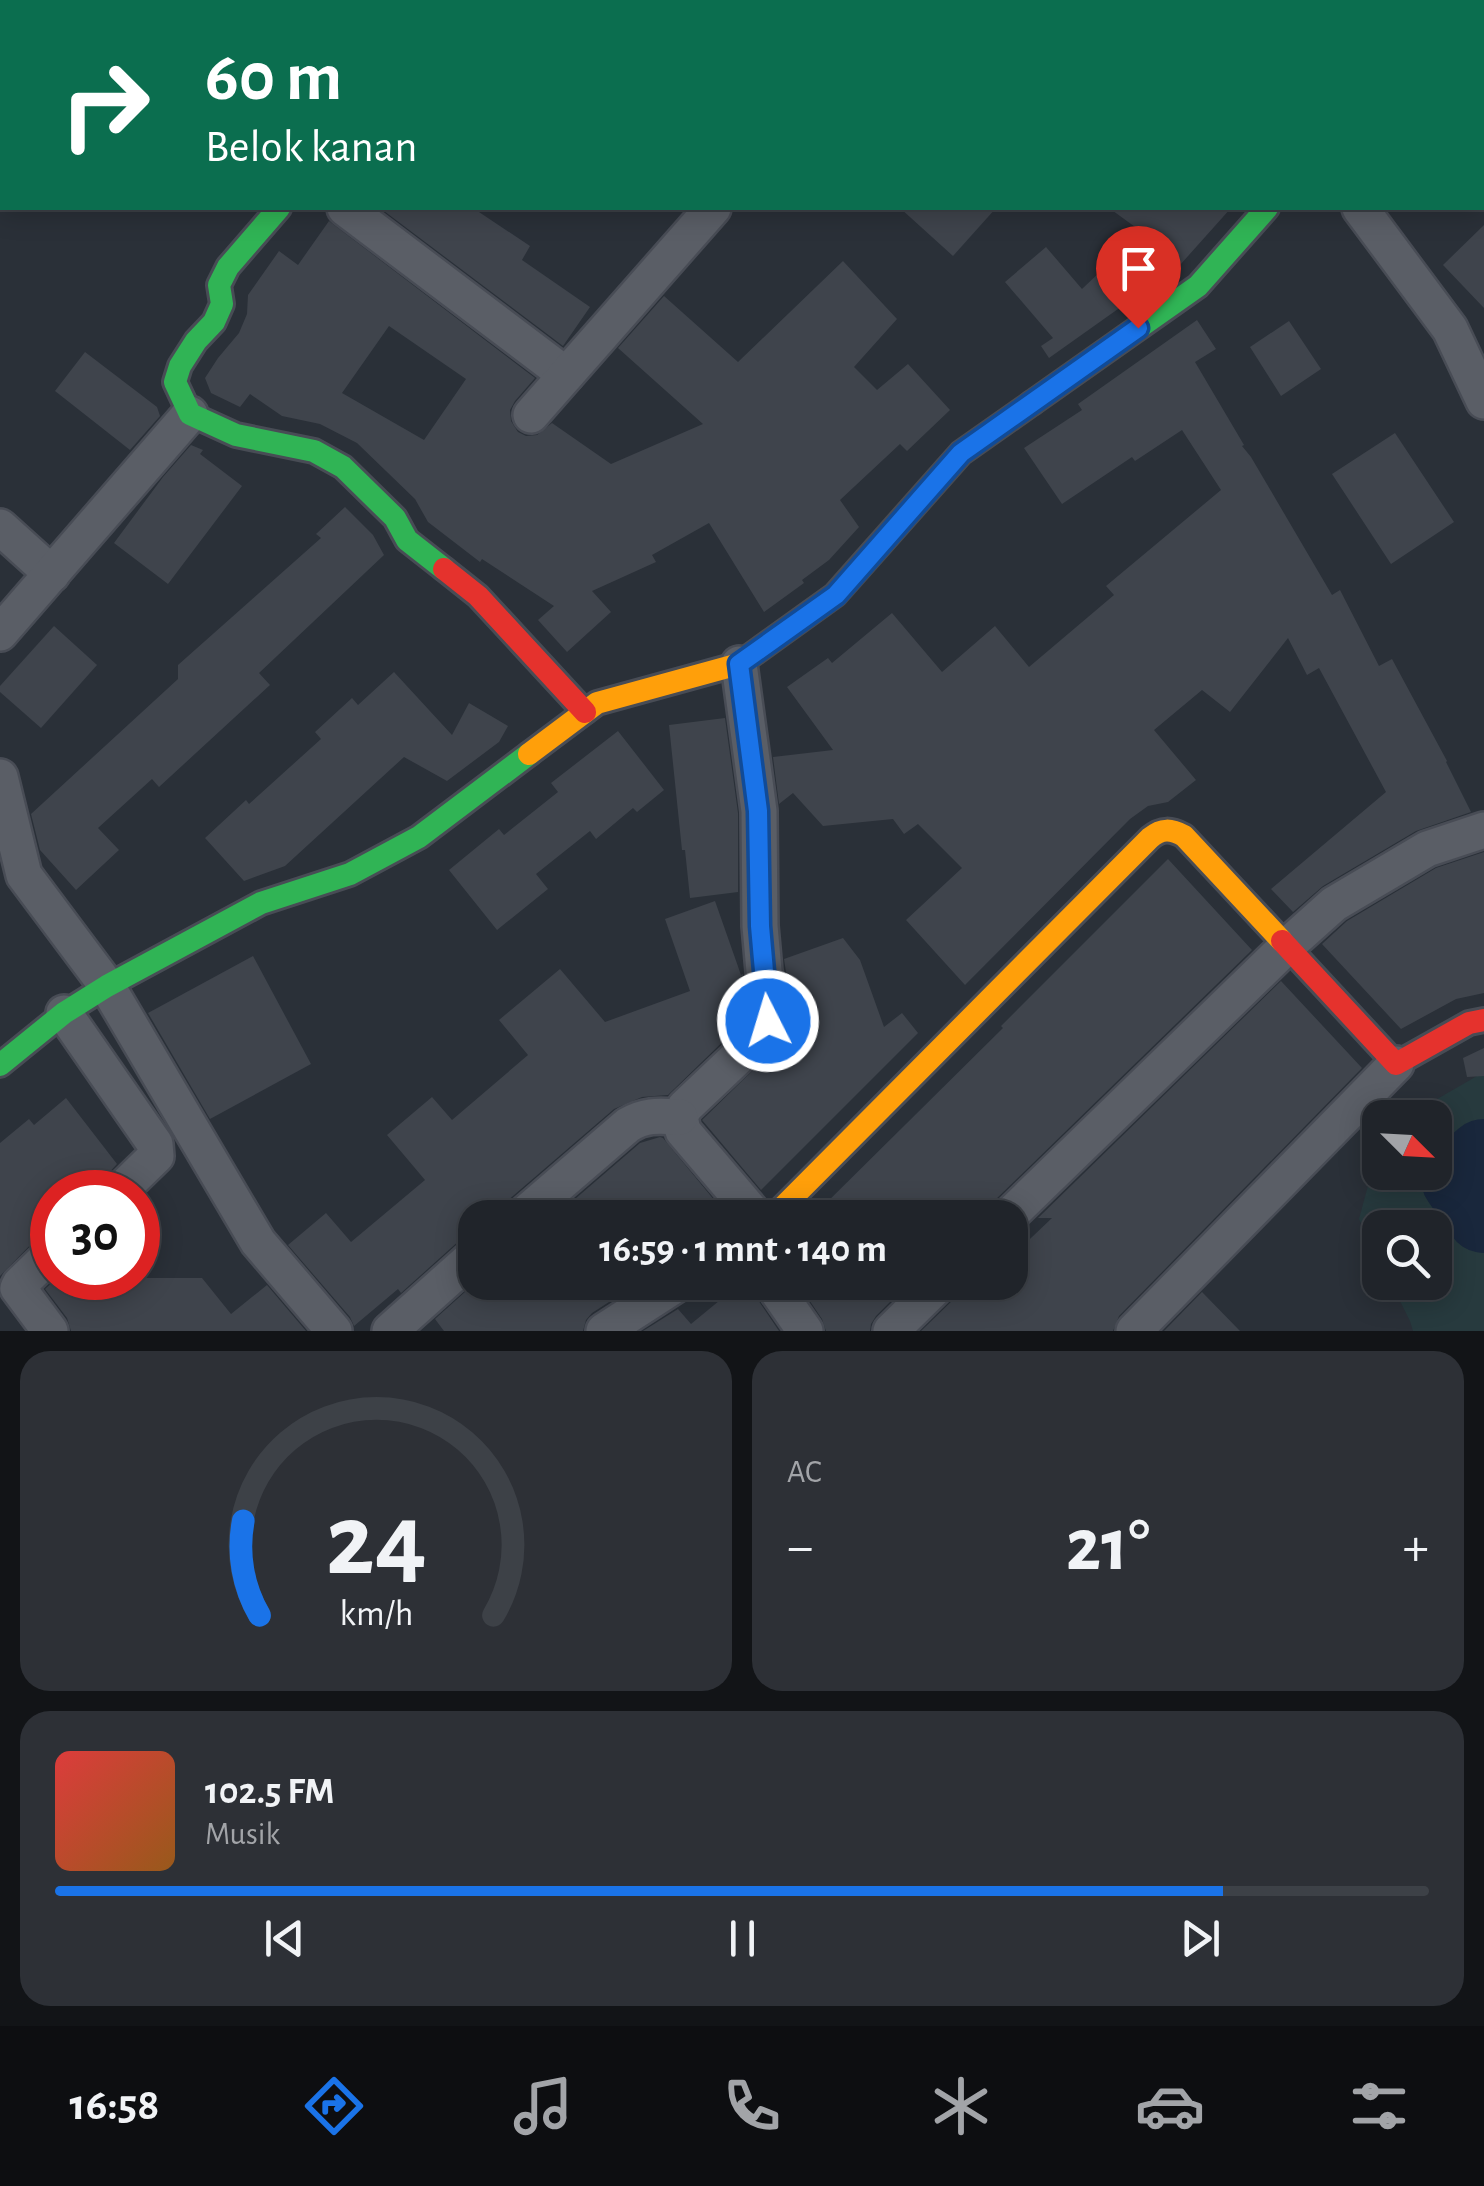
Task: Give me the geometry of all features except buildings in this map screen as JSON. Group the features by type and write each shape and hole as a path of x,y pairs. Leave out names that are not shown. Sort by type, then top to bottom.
{"street":[{"path":"276,210 228,267 219,285 222,304 214,322 180,366 175,382 190,414 236,435 314,451 344,467 395,518 407,540 478,596 585,712"},
{"path":"348,210 566,375"},
{"path":"531,415 711,210"},
{"path":"0,1064 64,1012 107,986 261,904 350,874 419,838 597,703 739,664 836,595 961,453 1198,286 1265,210"},
{"path":"1361,210 1450,329 1484,401"},
{"path":"0,634 190,414"},
{"path":"0,526 52,574"},
{"path":"739,664 758,811 760,926 772,1008 762,1034 684,1107 680,1117 683,1131 742,1200"},
{"path":"0,777 24,875 107,986 258,1242 334,1331"},
{"path":"790,1200 1161,829 1172,829 1184,836 1396,1064"},
{"path":"1026,1200 1286,946 1334,904 1427,849 1484,830"},
{"path":"64,1012 155,1144 156,1156 141,1170"},
{"path":"1134,1331 1396,1064 1469,1023 1484,1020"},
{"path":"541,1200 628,1125 653,1115 680,1117"},
{"path":"390,1331 458,1271"},
{"path":"30,1274 18,1288 50,1331"},
{"path":"604,1331 652,1300"},
{"path":"783,1300 805,1331"},
{"path":"891,1331 923,1300"}],"green space":[{"path":"1484,1072 1484,1331 1413,1331 1400,1300 1452,1300 1452,1210 1362,1210 1362,1225 1359,1219 1367,1190 1452,1190 1452,1100 1435,1100"}],"waterway":[{"path":"1484,1158 1460,1179 1484,1214"}],"traffic: fast":[{"path":"277,210 228,267 219,285 222,304 214,322 196,341 175,382 190,414 236,435 314,451 343,467 395,518 407,540 444,569"},
{"path":"1032,403 1198,286 1265,210"},
{"path":"0,1065 64,1013 107,986 261,903 350,874 419,837 529,754"}],"traffic: slow":[{"path":"529,754 597,703 739,664 835,595 961,453 1032,403"},
{"path":"790,1200 1159,832 1184,836 1282,941"}],"traffic: jam":[{"path":"444,569 478,596 585,712"},
{"path":"1282,941 1396,1064 1469,1023 1484,1020"}],"route":[{"path":"768,1021 772,1008 760,926 758,811 739,664 836,595 961,453 1138,328"}]}
